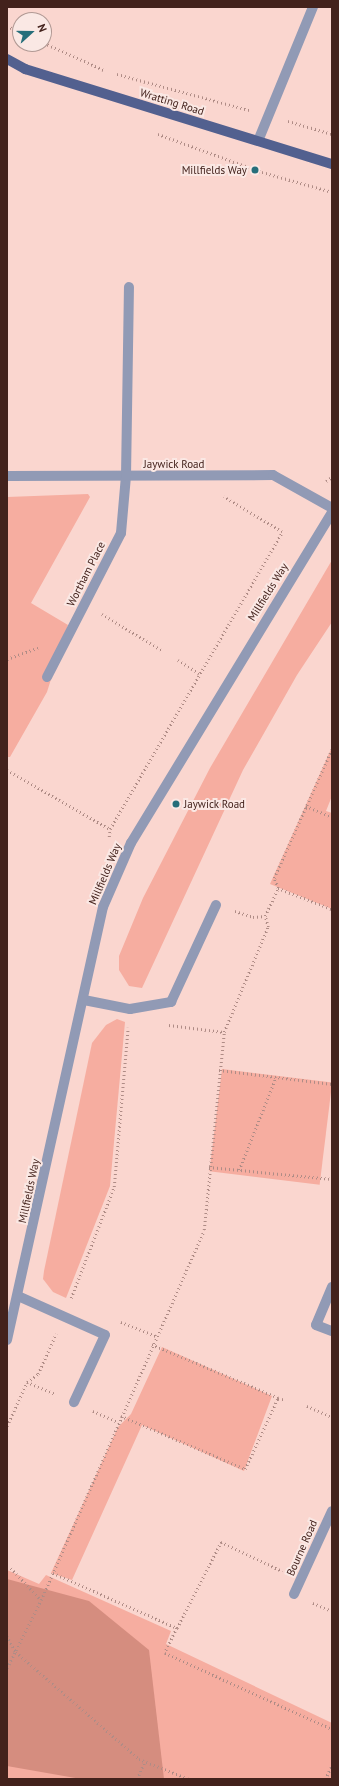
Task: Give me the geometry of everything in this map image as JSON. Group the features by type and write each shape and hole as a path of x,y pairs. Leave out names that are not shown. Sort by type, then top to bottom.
{"main road":[{"name":"Wratting Road","path":"7,59 25,69 332,164"}],"street":[{"path":"258,141 313,7"},
{"name":"Wortham Place","path":"47,676 121,532 126,476 129,287"},
{"name":"Jaywick Road","path":"7,476 273,475 332,508"},
{"name":"Millfields Way","path":"7,1340 84,1000 103,908 131,843 332,512"},
{"path":"84,1000 130,1010 171,1002 216,905"},
{"path":"332,1286 316,1325 332,1331"},
{"path":"18,1296 105,1335 74,1402"},
{"name":"Bourne Road","path":"294,1594 332,1511"}],"path":[{"path":"52,47 105,70"},
{"path":"113,72 332,134"},
{"path":"109,845 110,829 282,532 222,496"},
{"path":"85,603 163,651"},
{"path":"178,660 199,673"},
{"path":"7,1668 42,1600 152,1345 204,1230 209,1167 224,1032 268,927 265,916 278,888 274,878 332,749"},
{"path":"7,770 110,829"},
{"path":"306,806 332,817"},
{"path":"278,888 332,909"},
{"path":"216,905 253,917 265,916"},
{"path":"7,1426 27,1382 38,1374 63,1317 114,1187 130,1010"},
{"path":"164,1024 224,1032"},
{"path":"219,1070 332,1084"},
{"path":"239,1170 276,1077"},
{"path":"209,1167 332,1179"},
{"path":"120,1321 156,1336"},
{"path":"152,1345 285,1400"},
{"path":"121,1416 245,1470 278,1398"},
{"path":"307,1406 332,1417"},
{"path":"301,1579 221,1542 165,1653 332,1729"},
{"path":"7,1568 11,1568 42,1600"},
{"path":"53,1573 177,1628"},
{"path":"7,1636 16,1652 139,1759 189,1779"},
{"path":"137,1779 145,1761"},
{"path":"325,1779 332,1765"}],"shaded area":[{"path":"88,494 90,497 31,603 68,625 47,692 10,757 7,757 7,497"},
{"path":"332,560 332,622 297,675 243,770 142,988 129,986 119,970 119,956 143,898 210,768"},
{"path":"332,747 332,796 326,811 332,813 332,909 270,884"},
{"path":"117,1019 125,1022 110,1186 66,1298 53,1292 43,1279 44,1271 92,1043 106,1025"},
{"path":"222,1069 332,1083 320,1185 209,1171"},
{"path":"162,1347 272,1396 244,1471 142,1425 72,1580 51,1573 118,1427 131,1414"},
{"path":"7,1570 39,1584 46,1575 171,1631 166,1644 332,1723 332,1779 7,1779"},
{"path":"7,1579 89,1601 149,1650 164,1779 81,1779 7,1766"}],"place":[{"name":"Millfields Way","path":"255,170"},
{"name":"Jaywick Road","path":"176,804"}]}
